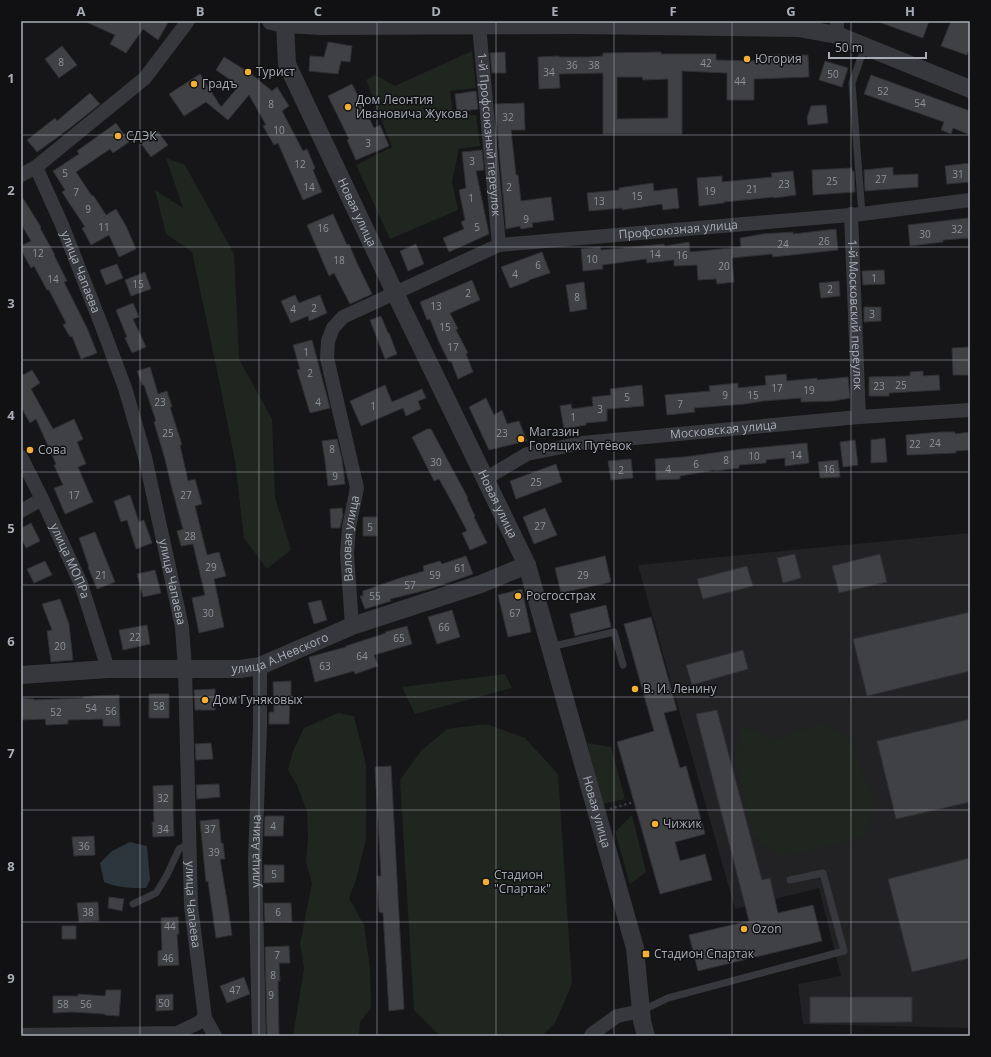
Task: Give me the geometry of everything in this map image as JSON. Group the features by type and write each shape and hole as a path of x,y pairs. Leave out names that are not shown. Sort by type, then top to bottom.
{"street":[{"path":"21,175 36,167 146,78 188,21"},
{"path":"278,22 322,24 479,25 577,23 761,24 798,28 837,28 866,46 970,88"},
{"name":"Новая улица","path":"278,22 287,64 395,293 527,565 549,648 635,948 642,1021 646,1036"},
{"name":"1-й Профсоюзный переулок","path":"479,25 499,245"},
{"name":"улица Чапаева","path":"36,167 62,225 125,388 145,457 182,627 185,669 191,906 205,1018 215,1036"},
{"name":"Профсоюзная улица","path":"395,293 499,245 857,214 970,200"},
{"name":"1-й Московский переулок","path":"857,214 859,417"},
{"name":"Валовая улица","path":"352,626 348,554 349,526 357,488 327,358 328,341 334,328 344,317 395,293"},
{"name":"Московская улица","path":"485,479 528,454 582,443 859,417 970,410"},
{"name":"улица МОПРа","path":"21,457 42,498 81,584 108,669"},
{"path":"21,511 42,498"},
{"name":"улица А.Невского","path":"21,675 108,669 240,669 260,666 352,626 482,584 527,565"},
{"name":"улица Азина","path":"258,1036 255,859 260,726 260,666"},
{"path":"591,1036 617,1016 641,1011"},
{"path":"21,1035 177,1033 205,1018"}],"lane":[{"path":"857,214 852,83 866,46"},
{"path":"549,648 614,632 623,665"},
{"path":"133,904 156,893 167,875 179,849 190,844"},
{"path":"641,1011 668,998 844,951 823,873 790,880"}],"path":[{"path":"608,809 634,802"}],"shaded area":[{"path":"472,51 476,88 450,91 453,114 476,115 480,146 459,149 452,182 458,210 390,239 356,165 392,147 366,80 375,75 395,86"},
{"path":"166,158 185,165 234,254 239,359 272,419 275,497 291,550 267,569 244,538 235,461 192,252 166,234 155,190 183,208"},
{"path":"970,533 970,1028 803,1024 798,984 841,976 819,888 735,909 638,565"},
{"path":"505,674 512,688 415,714 402,687"},
{"path":"338,713 354,716 366,765 366,839 356,880 349,898 364,925 370,968 371,1008 360,1022 359,1036 293,1036 304,968 300,944 312,883 306,862 308,838 307,811 297,785 288,770 293,751 304,728"},
{"path":"822,723 849,737 875,804 863,837 780,857 753,835 735,756 741,727 779,739"},
{"name":"Стадион \"Спартак\"","path":"486,724 525,738 558,774 572,984 555,1023 542,1036 440,1036 414,1010 400,780 421,751 447,729"},
{"path":"587,743 611,747 625,799 603,804"},
{"path":"632,815 646,872 630,884 615,832"},
{"path":"130,842 147,846 150,880 146,888 119,887 104,882 100,863 112,851"}],"building":[{"path":"84,21 169,21 158,40 143,29 126,53 110,44 115,35"},
{"path":"929,21 923,38 879,22"},
{"path":"951,21 964,21 970,23 970,48 967,55 941,46"},
{"path":"328,42 352,46 350,62 341,61 338,74 309,71 310,56 324,57"},
{"path":"62,46 77,65 59,78 45,59"},
{"path":"505,52 506,73 492,73 490,53"},
{"path":"661,52 661,54 716,54 716,60 764,61 763,55 808,55 809,77 754,79 754,100 727,100 727,73 682,71 682,134 603,134 603,73 559,74 560,88 539,89 538,57 590,57 603,56 603,53","holes":["617,77 642,77 643,80 668,79 668,118 617,119"]},
{"path":"224,57 250,73 272,91 277,87 289,106 282,111 303,151 307,149 315,168 313,170 322,192 303,200 278,143 274,145 263,126 266,125 249,95 228,120 206,102 184,116 169,94 200,74 221,107 239,86 216,70"},
{"path":"825,61 848,68 842,87 819,80"},
{"path":"871,75 970,111 970,135 953,128 951,134 941,130 944,122 864,94"},
{"path":"352,84 374,128 380,125 389,146 356,160 347,140 349,139 328,96"},
{"path":"476,91 478,109 457,112 455,94"},
{"path":"90,93 100,104 37,152 27,140 55,118 57,121"},
{"path":"524,103 525,130 511,130 516,175 518,175 521,201 551,197 554,220 532,223 533,227 521,229 520,226 506,229 495,104"},
{"path":"826,105 828,123 808,125 807,118 811,106"},
{"path":"116,123 129,142 113,153 110,149 76,172 106,215 116,209 126,226 136,249 119,257 109,235 91,245 82,228 85,227 62,192 65,190 53,171 79,154 77,151"},
{"path":"156,129 168,145 151,157 139,141"},
{"path":"482,150 484,170 476,171 489,234 449,252 443,238 464,229 461,222 465,220 459,190 466,188 462,152"},
{"path":"970,163 970,182 947,184 945,166"},
{"path":"893,167 893,175 918,174 918,187 865,191 864,170"},
{"path":"852,168 852,171 854,171 855,192 813,195 812,170"},
{"path":"793,171 796,195 699,206 697,178 722,176 722,182 772,177 771,173"},
{"path":"653,183 654,191 677,188 679,208 663,210 662,204 622,210 622,208 589,211 587,193 619,190 619,188"},
{"path":"21,195 41,227 40,228 55,255 67,281 64,282 87,328 97,353 81,359 72,336 70,337 63,325 66,323 49,290 47,290 34,266 31,268 21,250 21,246 31,241 21,224"},
{"path":"333,214 347,245 349,244 372,294 350,304 334,273 329,276 307,225"},
{"path":"968,218 969,238 943,240 943,242 910,246 908,225"},
{"path":"836,229 838,250 773,257 772,254 732,258 734,282 717,284 716,279 698,280 697,265 674,266 674,260 647,263 646,259 602,265 603,269 583,271 581,249 600,247 601,250 664,244 665,246 689,242 690,252 741,247 740,238 763,234 793,232 793,234"},
{"path":"416,244 424,264 408,271 400,251"},
{"path":"542,252 550,273 510,288 501,267"},
{"path":"117,264 123,278 106,285 100,270"},
{"path":"884,270 885,284 863,285 862,271"},
{"path":"145,272 151,289 131,296 125,280"},
{"path":"472,280 480,300 450,313 458,329 456,330 468,353 466,354 473,372 458,379 451,361 449,362 439,342 430,319 427,320 420,302"},
{"path":"839,281 840,296 821,298 819,283"},
{"path":"584,282 587,309 570,312 566,285"},
{"path":"295,295 299,303 320,295 327,313 309,321 308,316 291,323 281,301"},
{"path":"133,303 139,317 133,319 146,347 132,353 125,338 127,337 116,310"},
{"path":"864,307 881,307 881,321 864,322"},
{"path":"381,316 397,354 385,359 370,320"},
{"path":"312,340 330,408 310,413 297,370 300,369 293,345"},
{"path":"970,347 970,375 953,375 952,348"},
{"path":"150,367 158,394 167,391 172,407 170,407 182,445 180,445 188,481 195,479 202,504 195,506 207,555 219,552 226,576 214,579 224,627 199,633 192,598 205,595 193,544 181,546 177,531 183,529 154,422 156,421 144,385 142,385 137,371"},
{"path":"32,370 40,383 31,389 53,429 74,419 83,439 77,442 86,464 78,467 93,502 65,514 54,488 63,485 54,465 56,464 36,419 30,423 21,407 21,371 23,375"},
{"path":"923,371 923,376 939,375 940,390 889,393 889,396 869,396 869,377 910,376 910,372"},
{"path":"786,374 787,381 848,377 850,398 834,401 801,402 801,398 763,401 694,408 695,412 667,415 665,395 710,391 709,386 738,383 738,388 766,385 765,376"},
{"path":"385,385 392,402 422,389 426,398 418,401 421,409 406,416 403,408 361,426 350,401"},
{"path":"642,385 644,406 607,409 607,421 586,423 586,425 564,429 560,406 571,404 572,409 593,406 592,397 611,395 610,389"},
{"path":"486,398 494,415 502,410 507,424 519,421 527,441 489,450 469,407"},
{"path":"427,429 431,429 468,498 467,499 475,516 474,517 487,543 470,550 462,533 467,531 439,479 434,481 412,437"},
{"path":"955,432 955,434 970,432 970,450 956,451 956,453 907,455 906,435"},
{"path":"885,438 887,462 871,463 871,440"},
{"path":"337,439 342,459 345,484 328,486 322,441"},
{"path":"855,440 858,465 843,467 840,442"},
{"path":"807,443 809,463 785,466 785,458 766,460 766,463 739,465 739,468 715,470 680,476 680,479 656,480 655,459"},
{"path":"631,459 633,478 611,480 608,461"},
{"path":"838,460 840,477 820,478 818,462"},
{"path":"556,464 562,482 516,499 510,481"},
{"path":"130,495 139,522 144,520 152,543 136,549 127,520 121,522 114,501"},
{"path":"342,508 343,515 340,528 331,528 330,509"},
{"path":"545,508 557,535 534,544 523,517"},
{"path":"363,517 377,517 377,536 363,536"},
{"path":"31,523 40,541 26,548 21,538 21,528"},
{"path":"95,532 115,582 97,589 79,538"},
{"path":"795,554 801,578 783,583 777,558"},
{"path":"880,554 887,582 839,593 832,566"},
{"path":"466,556 473,574 430,589 390,599 391,601 365,609 360,596 363,596 363,591 424,571 423,566 440,561 442,564"},
{"path":"605,556 611,582 561,593 555,568"},
{"path":"45,561 52,575 34,583 27,569"},
{"path":"747,566 753,586 703,599 697,579"},
{"path":"155,570 161,593 143,597 137,574"},
{"path":"522,589 531,632 508,637 498,595"},
{"path":"60,599 69,624 73,660 51,662 47,631 52,630 42,604"},
{"path":"321,600 327,620 314,624 308,603"},
{"path":"606,605 611,627 575,636 570,614"},
{"path":"452,610 460,637 437,644 428,617"},
{"path":"970,612 970,671 867,696 853,639"},
{"path":"651,617 677,710 664,713 680,768 686,766 705,834 675,842 680,861 705,854 712,880 660,894 617,742 654,731 624,624"},
{"path":"147,625 150,644 123,650 119,630"},
{"path":"407,626 412,644 374,655 378,666 355,674 354,671 315,682 309,657 346,647 386,633 385,632"},
{"path":"743,650 748,669 692,685 686,665"},
{"path":"291,681 289,724 269,724 269,712 274,712 273,682"},
{"name":"Дом Гуняковых","path":"215,689 215,710 195,710 194,690"},
{"path":"149,694 169,694 169,718 149,718"},
{"path":"119,695 120,726 103,726 103,719 68,720 68,724 46,725 45,719 21,720 21,698 34,700"},
{"path":"717,710 762,880 770,878 778,913 813,905 822,941 698,971 689,935 749,921 696,714"},
{"path":"970,719 970,802 896,819 877,741"},
{"path":"211,743 213,759 196,760 195,744"},
{"path":"391,766 404,1009 389,1011 383,913 379,912 377,876 381,876 375,767"},
{"path":"219,784 220,797 197,799 196,785"},
{"path":"173,785 174,836 153,837 153,786"},
{"path":"265,816 284,816 283,836 264,836"},
{"path":"219,819 221,843 223,843 225,859 220,859 232,935 216,938 208,881 206,882 200,821"},
{"path":"94,836 95,855 74,856 72,837"},
{"path":"970,858 970,958 912,972 888,879"},
{"path":"264,865 284,865 284,882 264,883"},
{"path":"109,897 124,899 122,911 108,908"},
{"path":"98,902 99,921 79,922 77,903"},
{"path":"264,903 291,903 292,922 265,922"},
{"path":"178,917 179,934 177,934 179,965 158,966 158,951 162,950 161,918"},
{"path":"62,926 76,926 76,939 62,939"},
{"path":"289,946 290,963 279,963 279,1036 267,1036 265,947"},
{"path":"244,977 250,994 227,1003 220,986"},
{"path":"106,990 121,990 119,1016 72,1012 53,1013 53,996 78,996 78,994 105,996"},
{"path":"173,994 173,1010 156,1011 156,995"},
{"path":"810,997 912,997 912,1022 810,1023"}],"place":[{"name":"Югория","path":"747,59"},
{"name":"Турист","path":"248,72"},
{"name":"Градъ","path":"194,84"},
{"name":"Дом Леонтия Ивановича Жукова","path":"348,107"},
{"name":"СДЭК","path":"118,136"},
{"name":"Магазин Горящих Путёвок","path":"521,439"},
{"name":"Сова","path":"30,450"},
{"name":"Росгосстрах","path":"518,596"},
{"name":"В. И. Ленину","path":"635,689"},
{"name":"Дом Гуняковых","path":"205,700"},
{"name":"Чижик","path":"655,824"},
{"name":"Стадион \"Спартак\"","path":"486,882"},
{"name":"Ozon","path":"744,929"},
{"name":"Стадион Спартак","path":"646,954"}]}
